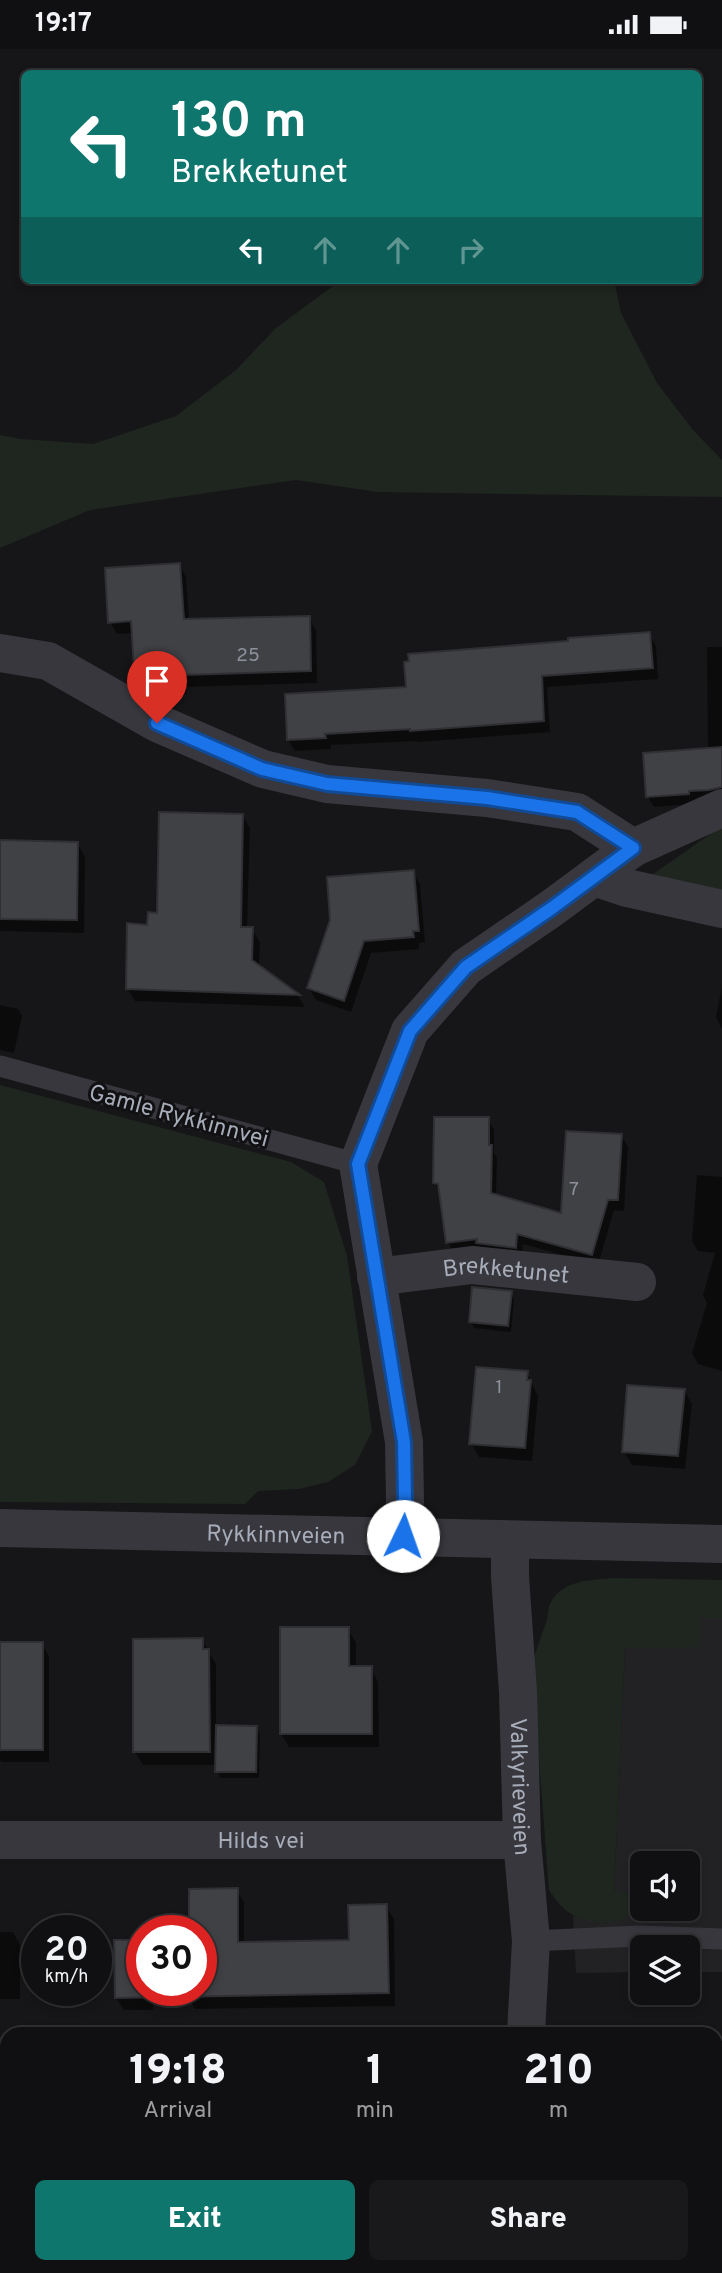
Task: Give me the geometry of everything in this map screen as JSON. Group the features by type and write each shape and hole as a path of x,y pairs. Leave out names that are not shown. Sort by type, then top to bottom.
{"street":[{"path":"0,653 48,661 157,723 262,769 327,784 487,798 577,812 633,848"},
{"path":"403,1536 404,1442 358,1164 410,1031 466,967 633,848 722,808"},
{"path":"594,877 627,888 722,909"},
{"name":"Brekketunet","path":"376,1277 472,1265 637,1282"},
{"name":"Rykkinnveien","path":"0,1528 722,1544"},
{"name":"Valkyrieveien","path":"510,1540 522,1840 531,1941 526,2027"},
{"name":"Hilds vei","path":"0,1840 522,1840"}],"lane":[{"name":"Gamle Rykkinnvei","path":"0,1066 358,1164"},
{"path":"531,1941 640,1936 722,1939"}],"shaded area":[{"path":"336,284 615,284 621,313 657,383 693,430 722,460 722,497 378,492 296,480 90,510 0,548 0,435 93,444 176,416 236,370 276,328"},
{"path":"722,827 722,900 639,884 719,828"},
{"path":"0,1085 291,1162 324,1182 347,1256 372,1431 355,1465 328,1482 299,1489 258,1491 245,1504 0,1502"},
{"path":"597,1579 722,1580 722,1618 700,1618 700,1647 625,1648 614,1892 630,1893 630,1916 607,1923 581,1919 569,1913 549,1890 532,1669 549,1606 555,1596 570,1585"},
{"path":"700,1618 722,1618 722,1972 700,1972 700,1935 630,1935 630,1972 576,1973 573,1916 586,1920 614,1893 625,1647 699,1647"}],"building":[{"path":"180,563 184,619 310,616 311,671 181,675 181,682 135,685 131,621 108,623 105,568"},
{"path":"650,632 653,668 542,676 544,721 325,734 326,738 287,740 285,694 406,687 404,662 409,661 408,654"},
{"path":"722,747 722,787 689,791 689,794 646,797 643,753"},
{"path":"159,812 243,814 241,927 253,927 252,960 300,995 126,989 127,923 147,925 148,912 157,913"},
{"path":"0,840 78,842 77,920 0,919"},
{"path":"414,870 419,931 413,931 414,937 364,941 344,1001 307,988 330,920 327,877"},
{"path":"434,1117 489,1117 489,1145 492,1145 491,1193 561,1213 566,1131 622,1134 618,1200 608,1200 592,1255 517,1234 516,1248 476,1243 477,1239 446,1243 438,1184 433,1183"},
{"path":"472,1287 512,1291 508,1326 469,1322"},
{"path":"476,1367 528,1371 527,1380 531,1380 525,1448 469,1444"},
{"path":"627,1385 685,1389 678,1456 622,1452"},
{"path":"280,1627 349,1627 349,1666 372,1666 372,1734 280,1734"},
{"path":"203,1638 203,1649 209,1649 210,1752 133,1752 133,1639"},
{"path":"0,1642 43,1642 43,1750 0,1750"},
{"path":"216,1725 257,1726 256,1772 215,1772"},
{"path":"238,1888 238,1942 349,1940 348,1905 387,1904 389,1993 217,1996 217,1915 189,1915 189,1889"},
{"path":"114,1940 126,1940 126,1998 115,1998"}],"route":[{"path":"157,723 262,769 327,784 487,798 577,812 633,848 466,967 410,1031 358,1164 404,1442 403,1536"}]}
